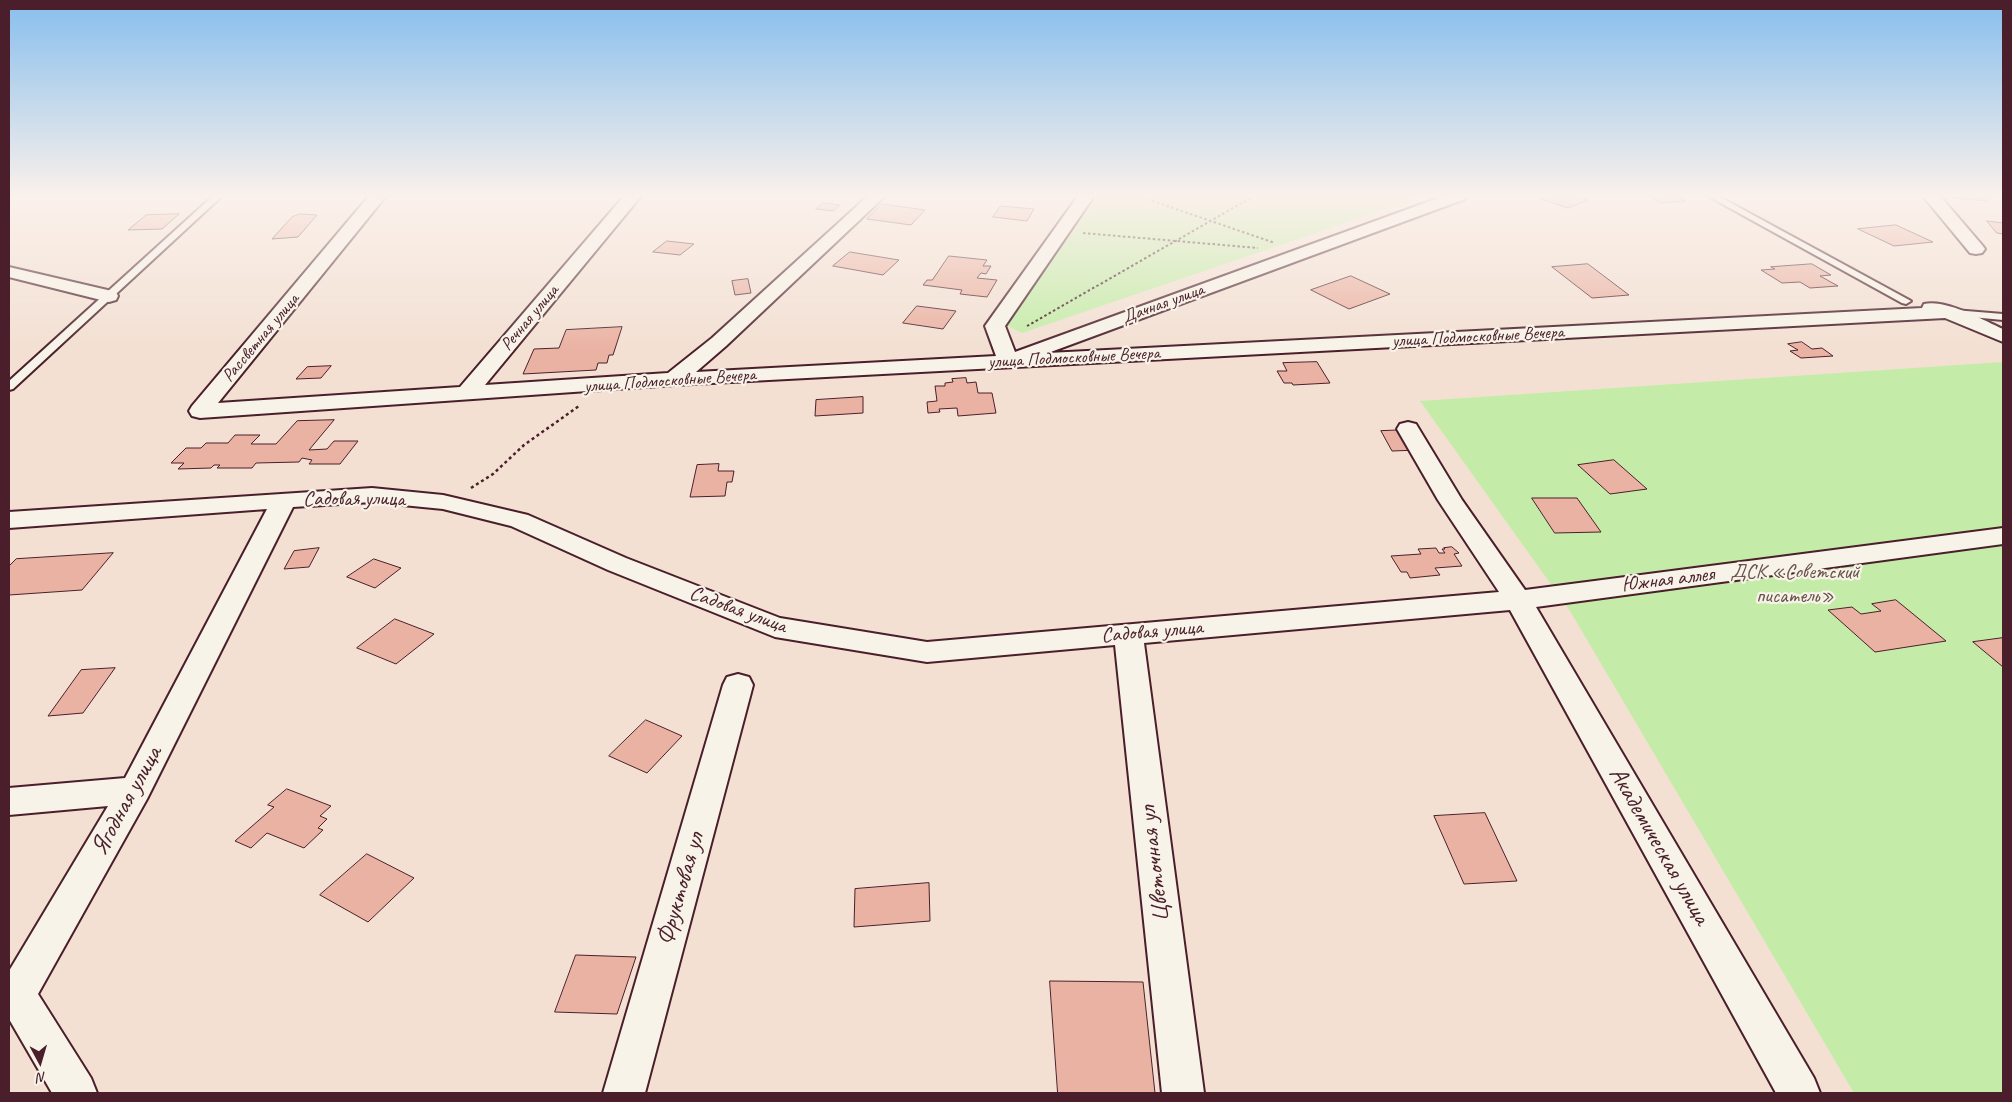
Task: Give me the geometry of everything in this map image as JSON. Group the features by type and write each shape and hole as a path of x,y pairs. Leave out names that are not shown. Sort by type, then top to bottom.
{"street":[{"name":"Рассветная улица","path":"200,411 335,247"},
{"name":"Речная улица","path":"466,394 589,247"},
{"path":"674,379 720,342 822,247"},
{"path":"1008,361 995,326 1049,247"},
{"name":"Дачная улица","path":"1008,361 1316,247"},
{"path":"9,272 109,296"},
{"path":"1906,301 1948,312 2003,336"},
{"name":"улица Подмосковные Вечера","path":"200,411 674,379 1948,312"},
{"name":"Академическая улица","path":"1408,429 1450,500 1530,598 1800,1093"},
{"name":"Садовая улица","path":"9,520 372,495 443,502 519,520 617,564 775,627 927,652 1530,598"},
{"name":"Ягодная улица","path":"76,1093 12,1000 136,790 284,500"},
{"name":"Южная аллея","path":"1530,598 2003,536"},
{"name":"Цветочная ул","path":"1128,634 1183,1093"},
{"name":"Фруктовая ул","path":"624,1093 738,685"},
{"path":"9,801 136,790"}],"lane":[{"path":"9,386 162,247"},
{"path":"1807,247 1906,301"},
{"path":"1948,312 2003,317"}],"path":[{"path":"1027,326 1165,247"},
{"path":"1250,247 1303,252"},
{"path":"1289,247 1303,252"},
{"path":"492,474 524,445 608,384"}],"green space":[{"path":"1061,247 1274,247 1022,333 1006,325"},
{"name":"ДСК «Советский писатель»","path":"2003,362 2003,1093 1854,1093 1570,611 1420,401"}],"building":[{"path":"659,247 690,247 680,255 653,252"},
{"path":"850,252 899,260 883,275 833,266"},
{"path":"949,256 987,260 983,266 991,266 986,274 981,273 977,278 997,280 987,297 960,294 962,290 923,285 927,280 932,280"},
{"path":"1588,264 1629,295 1592,298 1552,267"},
{"path":"1812,264 1831,275 1820,276 1838,286 1810,288 1800,282 1782,283 1761,270 1775,269 1771,267"},
{"path":"1351,276 1390,294 1349,309 1311,290"},
{"path":"748,279 751,293 735,295 732,281"},
{"path":"917,306 956,311 943,329 903,323"},
{"path":"622,327 613,355 609,355 607,363 598,363 596,370 523,374 534,349 559,348 566,330"},
{"path":"1802,342 1812,349 1822,348 1833,356 1801,358 1790,351 1798,350 1788,344"},
{"path":"1317,362 1330,383 1293,385 1292,383 1284,383 1277,371 1287,371 1283,363"},
{"path":"331,366 321,378 296,379 307,367"},
{"path":"966,378 967,383 976,382 978,393 992,393 996,413 958,416 957,408 939,409 940,412 928,413 927,402 937,401 935,386 945,386 945,383 953,382 952,379"},
{"path":"863,397 863,413 815,416 816,400"},
{"path":"334,420 309,450 327,449 334,441 358,441 340,464 309,464 312,460 302,458 299,462 256,463 252,468 217,468 220,465 214,465 211,468 178,469 184,463 171,463 186,448 201,448 206,443 228,443 235,435 260,435 251,444 276,444 297,421"},
{"path":"1407,430 1419,450 1392,451 1381,431"},
{"path":"1614,460 1647,489 1610,494 1578,465"},
{"path":"719,464 718,471 734,471 732,482 727,482 725,496 690,497 697,465"},
{"path":"1532,498 1577,498 1601,532 1555,533"},
{"path":"1452,547 1459,553 1454,554 1462,566 1435,568 1440,575 1410,578 1407,572 1401,572 1391,556 1421,554 1418,549 1436,548 1439,553 1445,553 1442,549"},
{"path":"319,548 309,567 284,569 294,551"},
{"path":"113,553 82,590 9,595 9,566 16,559"},
{"path":"374,559 401,568 375,588 347,577"},
{"path":"1896,600 1946,641 1875,652 1828,610 1852,607 1861,614 1881,611 1872,604"},
{"path":"395,619 434,634 396,664 357,648"},
{"path":"2003,638 2003,667 1973,642"},
{"path":"115,668 83,713 48,716 81,670"},
{"path":"646,720 682,736 647,773 609,756"},
{"path":"287,789 331,806 320,816 327,819 318,828 323,830 304,848 267,833 251,848 235,841 274,807 268,805"},
{"path":"1485,813 1517,881 1464,884 1434,816"},
{"path":"367,854 414,878 368,922 320,895"},
{"path":"929,883 930,921 854,927 855,889"},
{"path":"576,955 636,957 617,1014 555,1012"},
{"path":"1050,981 1143,982 1155,1093 1058,1093"}]}
